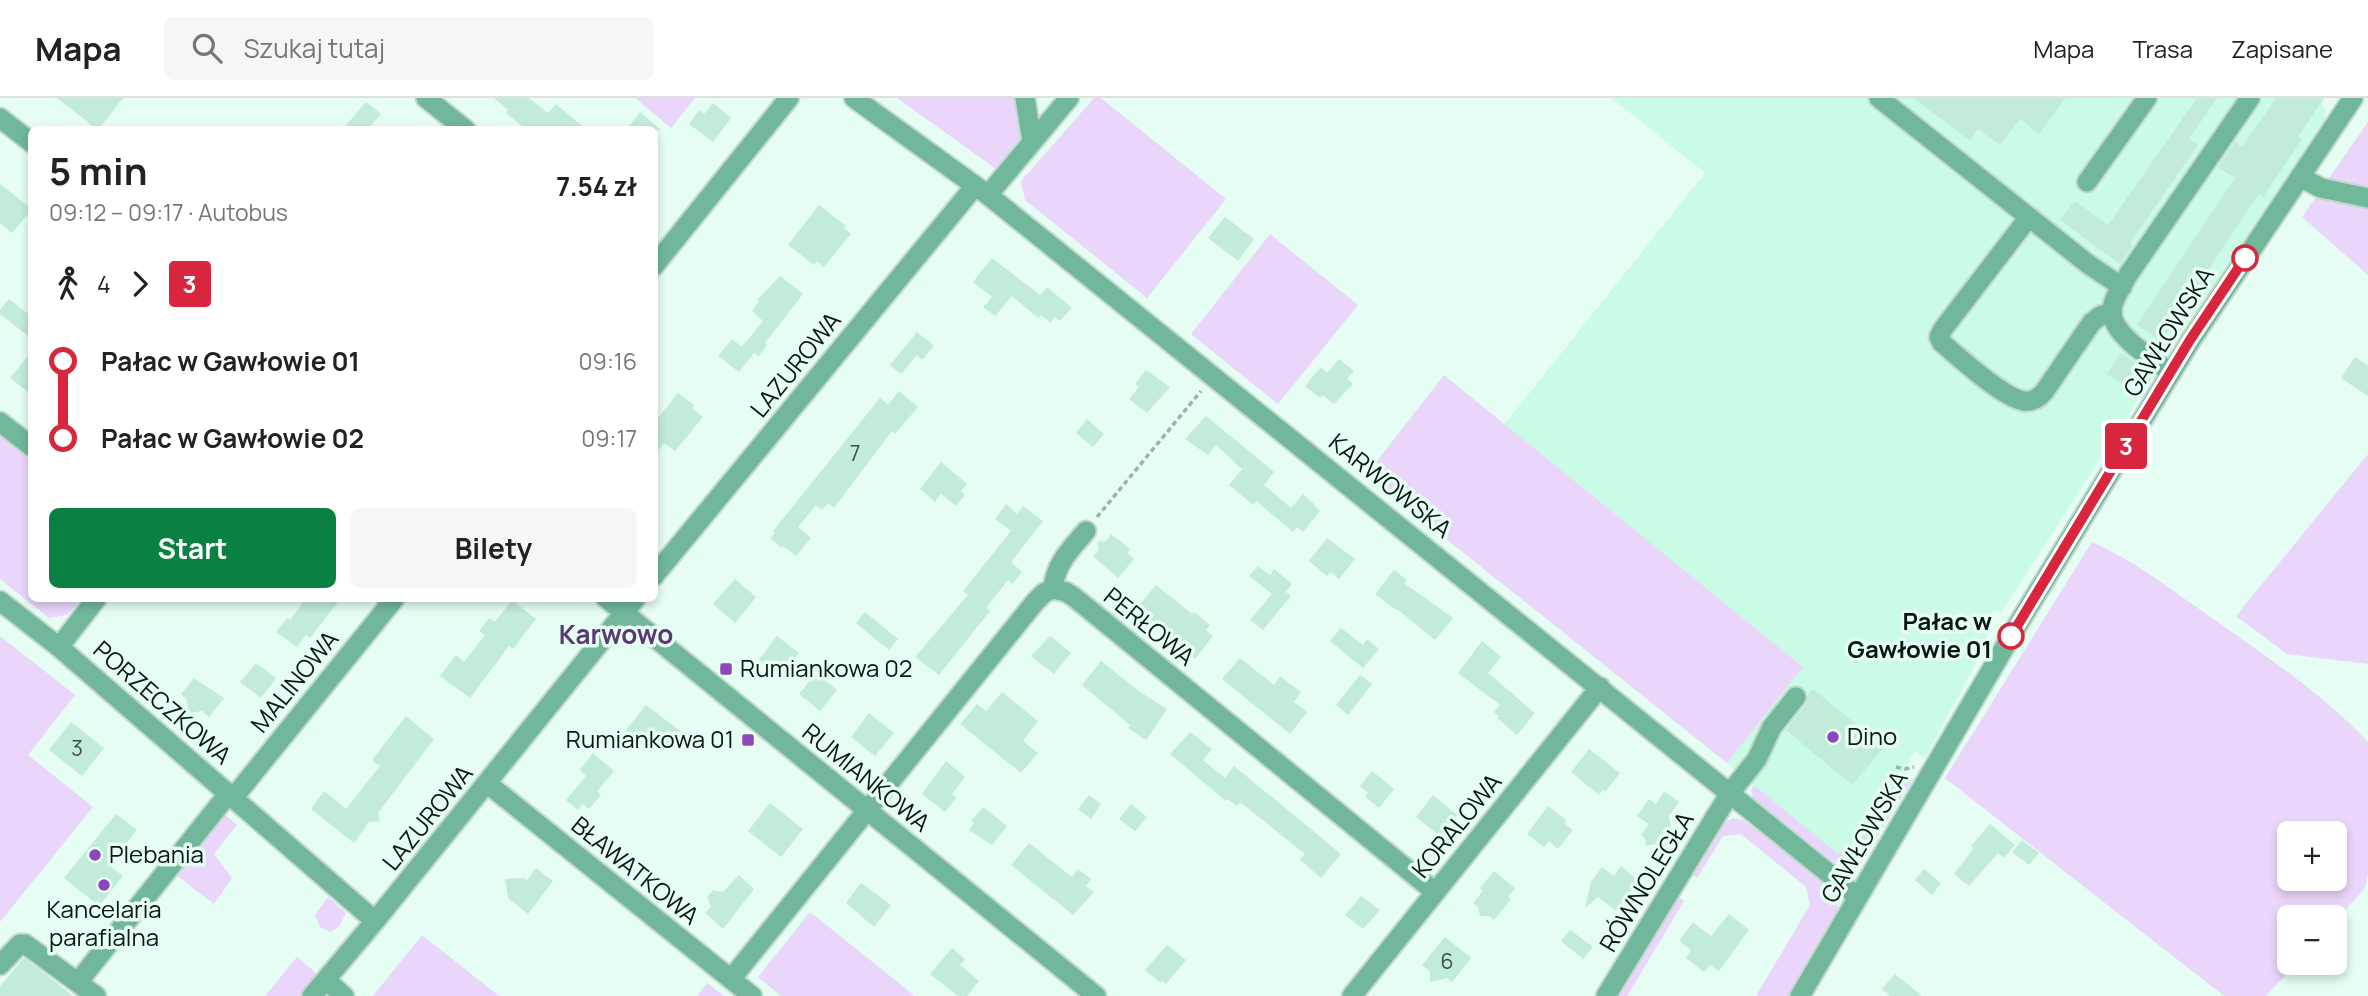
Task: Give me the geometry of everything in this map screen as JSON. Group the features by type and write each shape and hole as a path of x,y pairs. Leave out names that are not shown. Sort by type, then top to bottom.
{"street":[{"path":"426,98 461,126"},
{"path":"658,261 789,98"},
{"name":"KARWOWSKA","path":"854,98 982,190 1858,897"},
{"path":"1025,98 1032,141"},
{"path":"982,190 1032,141 1067,98"},
{"path":"1879,98 2088,264 2122,287"},
{"path":"2087,182 2147,98"},
{"path":"2171,373 2121,334 2114,325 2112,312 2122,287 2250,98"},
{"name":"GAWŁOWSKA","path":"1800,996 2020,621 2171,373 2351,99"},
{"path":"0,118 28,140"},
{"path":"2300,177 2320,188 2368,198"},
{"name":"LAZUROWA","path":"658,571 982,190"},
{"path":"2029,217 1942,329 1939,337 1942,343 2006,394 2024,401 2035,400 2044,392 2092,322 2112,312"},
{"path":"0,422 28,444"},
{"path":"731,979 1035,602 1053,589 1054,575 1060,562 1086,531"},
{"name":"PERŁOWA","path":"1053,589 1074,597 1435,892"},
{"name":"PORZECZKOWA","path":"0,601 59,647 231,795"},
{"name":"PORZECZKOWA","path":"59,647 94,602"},
{"name":"MALINOWA","path":"78,982 392,602"},
{"name":"LAZUROWA","path":"312,996 488,784 630,606"},
{"name":"RUMIANKOWA","path":"630,606 869,811 1096,996"},
{"name":"KORALOWA","path":"1352,996 1601,687"},
{"name":"RÓWNOLEGŁA","path":"1605,996 1730,793 1757,759 1772,727 1796,697"},
{"name":"BŁAWATKOWA","path":"488,784 752,996"},
{"path":"231,795 375,921"},
{"path":"0,965 16,947 25,944 96,996"},
{"path":"326,980 344,996"}],"path":[{"path":"1086,531 1213,376"},
{"path":"1896,767 1905,769 1923,765"}],"shaded area":[{"path":"635,98 695,98 671,128"},
{"path":"897,98 1018,98 1024,133 996,169"},
{"path":"1094,98 1101,98 1226,199 1147,298 1025,200 1021,181"},
{"path":"1612,98 2324,98 2321,103 2326,111 2325,119 2173,345 2001,613 1994,610 1981,630 1988,635 1977,661 1925,758 1915,751 1857,846 1837,854 1727,763 1803,667 1504,425 1705,173"},
{"path":"2368,122 2368,275 2302,217"},
{"path":"1270,234 1358,305 1278,404 1191,334"},
{"path":"1444,375 1803,667 1727,763 1366,475"},
{"path":"0,433 28,456 28,601 0,579"},
{"path":"2368,454 2368,664 2287,654 2236,616"},
{"path":"2092,542 2152,576 2271,660 2331,707 2368,742 2368,875 2365,888 2347,908 2347,905 2277,905 2277,975 2286,975 2266,996 2224,996 1945,778"},
{"path":"29,602 78,602 67,615 49,618"},
{"path":"0,636 75,695 28,755 93,807 0,922"},
{"path":"1901,773 1913,779 1860,865 1841,864 1824,857 1753,799 1751,790 1754,785 1837,853 1857,846"},
{"path":"222,812 237,825 214,854 232,878 214,904 176,875"},
{"path":"1733,818 1743,820 1800,862 1836,900 1838,910 1788,996 1756,996 1810,905 1806,887 1741,834 1723,836 1697,878 1692,874 1721,824"},
{"path":"328,897 346,913 339,927 330,932 320,927 315,915"},
{"path":"1678,897 1684,901 1627,996 1618,996"},
{"path":"810,912 914,996 781,996 758,977"},
{"path":"422,935 499,996 373,996"},
{"path":"297,957 315,972 317,979 303,996 265,996"},
{"path":"707,983 724,996 697,996"}],"building":[{"path":"57,98 123,98 101,126 93,126"},
{"path":"494,98 529,98 548,113 556,104 582,126 522,126 506,113 508,110"},
{"path":"1913,98 2066,98 2039,134 2020,119 2000,145 1978,129 1970,141"},
{"path":"2197,98 2217,98 2189,139 2198,145 2130,243 2133,245 2120,264 2060,220 2075,201 2108,225"},
{"path":"2276,98 2324,98 2298,137 2302,139 2263,197 2259,194 2161,341 2137,325 2235,178 2218,167 2235,142 2242,147"},
{"path":"366,102 381,114 370,126 345,126"},
{"path":"713,103 731,118 713,142 689,124 699,110 704,114"},
{"path":"640,112 656,126 629,126"},
{"path":"0,184 28,206 28,214 12,233 0,223"},
{"path":"819,205 846,226 844,228 851,234 824,267 817,261 814,265 788,245"},
{"path":"1225,217 1254,239 1238,261 1208,238"},
{"path":"992,258 1040,295 1047,287 1072,308 1060,321 1055,317 1050,323 1041,315 1038,318 1012,296 995,316 983,307 992,297 973,282"},
{"path":"780,276 803,294 765,343 767,345 759,356 754,353 739,372 718,356 732,339 741,346 745,343 763,321 752,311 759,301 757,300"},
{"path":"9,299 28,314 28,336 0,314"},
{"path":"917,332 934,346 922,360 917,355 901,374 890,365"},
{"path":"2121,353 2142,368 2128,388 2107,374"},
{"path":"28,356 28,392 10,378"},
{"path":"2355,357 2368,366 2368,396 2341,378"},
{"path":"1339,359 1354,371 1347,379 1353,384 1334,404 1323,395 1320,398 1305,386 1321,367 1327,373"},
{"path":"1146,370 1170,387 1147,413 1129,399 1139,387 1135,384"},
{"path":"899,391 918,407 895,434 892,431 834,508 828,503 822,510 816,505 798,527 811,538 796,556 783,546 782,548 770,538 775,533 773,531 880,398 888,405"},
{"path":"678,393 694,405 692,408 703,417 675,451 664,443 658,450 658,418"},
{"path":"1206,416 1274,472 1264,485 1291,508 1303,494 1315,505 1320,511 1303,532 1297,527 1293,532 1256,501 1253,505 1229,485 1242,469 1216,445 1208,455 1185,439"},
{"path":"1087,419 1104,434 1093,447 1076,433"},
{"path":"941,462 967,484 961,491 965,495 956,506 941,494 935,502 920,489"},
{"path":"1006,504 1017,514 1023,506 1043,521 1011,562 1022,572 1012,584 1008,580 986,608 990,611 939,675 915,657 968,595 963,591 1011,531 995,519"},
{"path":"1111,534 1130,549 1127,553 1134,559 1118,578 1093,556 1099,550 1097,542 1106,541"},
{"path":"1327,538 1355,559 1339,579 1331,572 1327,576 1309,561"},
{"path":"1258,566 1270,575 1274,569 1292,584 1286,592 1291,596 1263,630 1250,620 1272,594 1249,576"},
{"path":"1394,570 1407,580 1404,583 1453,618 1435,640 1375,594"},
{"path":"735,579 756,597 735,623 713,604"},
{"path":"1156,585 1210,625 1206,630 1213,636 1195,659 1137,608"},
{"path":"303,602 338,602 310,638 306,635 297,647 276,632 287,618 290,620"},
{"path":"510,602 515,602 536,619 513,649 509,646 470,698 440,676 456,655 464,662 485,635 479,631 489,618 495,622"},
{"path":"865,612 898,639 889,650 856,623"},
{"path":"1341,628 1363,645 1367,639 1379,649 1363,668 1330,641"},
{"path":"777,636 799,653 788,667 785,665 776,675 758,661"},
{"path":"1050,636 1071,653 1054,674 1031,656"},
{"path":"1482,641 1501,657 1488,673 1535,713 1517,735 1497,718 1499,716 1494,712 1500,705 1458,673"},
{"path":"1240,658 1274,685 1280,676 1301,692 1294,702 1307,712 1290,734 1222,679"},
{"path":"1101,661 1140,692 1167,709 1146,740 1128,728 1130,725 1082,685"},
{"path":"256,663 276,678 261,698 240,682"},
{"path":"816,673 837,690 820,711 799,694"},
{"path":"1360,675 1372,684 1348,715 1336,705"},
{"path":"194,678 224,698 209,717 202,711 189,713 186,698 181,694"},
{"name":"Dino","path":"1813,689 1884,747 1852,785 1786,730 1806,705 1808,695"},
{"path":"1002,692 1038,721 1023,741 1038,753 1021,773 960,724 977,704 986,711"},
{"path":"646,705 680,731 669,746 651,732 638,749 625,742 622,735"},
{"path":"869,713 894,733 875,756 851,737"},
{"path":"406,716 434,739 378,813 380,821 369,822 354,843 311,809 324,791 346,809 380,766 372,760"},
{"path":"71,722 104,748 82,776 49,750"},
{"path":"1190,732 1212,749 1203,760 1225,778 1234,766 1341,854 1321,878 1300,860 1305,854 1240,802 1237,806 1228,799 1226,801 1170,754"},
{"path":"1589,749 1620,773 1606,791 1603,790 1599,795 1571,772"},
{"path":"593,753 614,771 597,791 601,795 589,809 583,804 578,810 566,800 586,776 580,770"},
{"path":"946,761 965,777 952,794 956,798 945,812 922,794"},
{"path":"1372,771 1394,789 1379,808 1365,796 1368,793 1360,786"},
{"path":"1664,791 1679,802 1669,816 1671,829 1658,847 1654,844 1646,846 1645,838 1641,835 1649,824 1637,816 1649,799 1656,804"},
{"path":"1089,795 1101,804 1091,819 1078,809"},
{"path":"1433,795 1457,815 1440,836 1416,817"},
{"path":"770,803 803,829 781,857 748,831"},
{"path":"1131,804 1147,817 1135,831 1119,819"},
{"path":"1548,806 1566,820 1564,823 1573,830 1558,849 1549,841 1544,847 1527,834"},
{"path":"983,807 1007,826 992,845 969,830 974,823 971,821"},
{"name":"Plebania","path":"116,814 137,830 109,865 123,876 99,906 64,878"},
{"path":"1990,824 2015,845 2004,858 1998,853 1969,886 1954,874 1974,848 1971,846"},
{"path":"2022,840 2039,853 2029,865 2012,852"},
{"path":"1029,843 1072,877 1078,869 1091,879 1086,886 1094,892 1073,915 1011,865"},
{"path":"1621,866 1638,880 1616,911 1598,897 1585,908 1591,882 1602,867 1614,876"},
{"path":"536,868 553,881 528,914 508,898 505,879 527,880"},
{"path":"1924,869 1941,883 1932,895 1915,880"},
{"path":"1494,871 1515,888 1508,897 1511,899 1494,920 1489,916 1480,916 1478,907 1473,903 1483,891 1480,888"},
{"path":"739,875 754,889 723,929 705,913 711,907 707,897 713,890 723,892"},
{"path":"861,883 891,905 874,927 846,903"},
{"path":"1361,896 1380,910 1363,929 1345,915"},
{"path":"1729,914 1749,930 1719,971 1710,965 1704,972 1686,958 1691,950 1679,941 1693,922 1711,936"},
{"path":"1570,930 1593,947 1583,959 1561,941"},
{"path":"1445,937 1471,958 1452,982 1447,978 1430,982 1430,972 1422,965"},
{"path":"1167,945 1186,960 1166,984 1145,970"},
{"path":"952,948 965,959 960,965 979,981 967,996 958,996 930,974"},
{"path":"24,958 73,996 0,996 0,986"},
{"path":"1895,974 1922,996 1890,996 1882,989"}],"bus line":[{"name":"3","path":"2011,636 2190,340 2245,258"}],"place":[{"name":"Pałac w Gawłowie 01","path":"2011,636"},
{"name":"Rumiankowa 02","path":"726,669"},
{"name":"Dino","path":"1833,737"},
{"name":"Rumiankowa 01","path":"748,740"},
{"name":"Plebania","path":"95,855"},
{"name":"Kancelaria parafialna","path":"104,885"}],"district":[{"name":"Karwowo","path":"616,635"}]}
